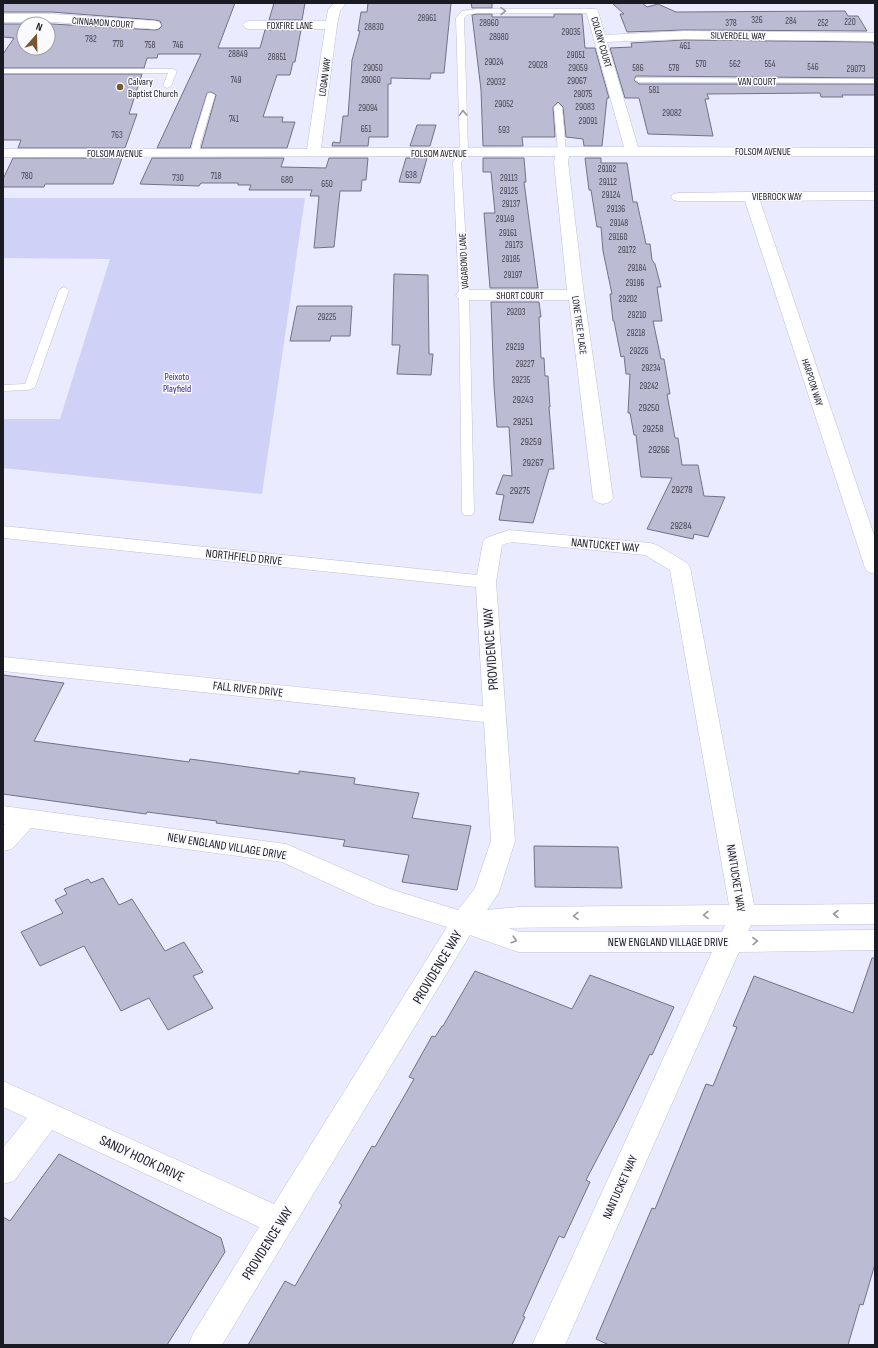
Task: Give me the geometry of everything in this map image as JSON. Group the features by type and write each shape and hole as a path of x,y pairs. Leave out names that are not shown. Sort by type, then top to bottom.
{"street":[{"name":"LOGAN WAY","path":"313,153 331,25 334,10 340,3"},
{"name":"COLONY COURT","path":"592,10 632,151"},
{"name":"FOXFIRE LANE","path":"252,12 248,31 331,25"},
{"name":"CINNAMON COURT","path":"3,18 52,18 155,25"},
{"name":"SILVERDELL WAY","path":"601,39 684,35 875,37"},
{"name":"FOLSOM AVENUE","path":"3,153 632,151 875,152"},
{"name":"LONE TREE PLACE","path":"562,152 561,162 576,295 603,498"},
{"name":"HARPOON WAY","path":"751,196 875,568"},
{"name":"VIEBROCK WAY","path":"678,197 875,196"},
{"name":"SHORT COURT","path":"464,295 576,295"},
{"name":"NORTHFIELD DRIVE","path":"3,532 486,582"},
{"name":"NANTUCKET WAY","path":"493,542 509,536 650,549 680,567 744,914 548,1345"},
{"name":"PROVIDENCE WAY","path":"204,1345 464,922 486,892 503,841 486,582 493,542"},
{"name":"FALL RIVER DRIVE","path":"3,664 494,715"},
{"name":"NEW ENGLAND VILLAGE DRIVE","path":"14,817 286,853 382,897 464,922 518,942 875,940"},
{"path":"3,842 14,817"},
{"name":"NEW ENGLAND VILLAGE DRIVE","path":"464,922 518,917 875,914"},
{"name":"SANDY HOOK DRIVE","path":"3,1093 281,1222"},
{"path":"3,1171 46,1114"}],"lane":[{"name":"COLONY COURT","path":"465,13 477,11 592,10"},
{"name":"VAGABOND LANE","path":"465,13 460,18 464,152 457,162 464,295 468,512"},
{"path":"3,71 173,71 167,86"},
{"name":"VAN COURT","path":"640,80 875,81"},
{"path":"195,153 197,141 211,96"},
{"path":"558,106 562,152"},
{"path":"3,388 29,387 64,290"}],"green space":[{"name":"Peixoto Playfield","path":"3,198 305,198 262,494 3,468 3,419 60,419 110,259 3,258"}],"building":[{"path":"3,3 235,3 218,48 260,48 265,30 301,30 295,62 293,62 290,75 277,75 263,117 283,117 282,122 295,122 287,148 201,148 216,95 211,92 207,93 190,148 157,148 201,54 158,54 157,58 147,58 144,68 3,68 3,54 14,38 3,37 3,24 16,24 16,56 56,56 56,24 155,30 162,26 160,21 155,20 52,12 3,12"},
{"path":"274,3 305,3 302,20 269,20"},
{"path":"368,3 451,3 444,73 431,73 430,79 391,78 391,84 388,84 388,137 369,137 368,146 332,146 333,142 340,143 343,116 348,116 352,60 360,31 358,31 361,12 367,12"},
{"path":"471,3 492,3 492,8 472,8"},
{"path":"612,3 642,3 647,7 658,4 676,12 845,11 848,16 858,16 867,31 684,30 627,32 620,14 624,14"},
{"path":"492,14 492,17 554,17 554,14 582,14 585,48 595,48 609,98 607,98 602,146 584,146 583,139 566,137 563,107 558,102 553,107 555,137 522,137 523,146 483,146 481,90 472,15"},
{"path":"684,40 873,42 875,47 875,78 636,76 634,80 639,84 875,84 875,95 842,95 843,97 821,97 820,93 707,94 709,99 705,99 713,136 648,134 639,98 625,98 610,48 632,47 631,43"},
{"path":"3,74 142,74 129,114 137,114 125,148 18,148 21,140 3,140"},
{"path":"417,125 436,125 430,146 410,146"},
{"path":"13,158 122,158 113,184 45,184 44,187 3,187 3,179"},
{"path":"152,158 284,158 281,167 326,168 329,158 368,158 366,180 362,180 361,191 340,191 334,247 314,248 319,196 310,196 312,190 249,190 251,185 238,185 238,183 201,183 199,186 140,184"},
{"path":"406,158 427,158 420,183 399,182"},
{"path":"483,158 524,158 526,182 524,182 538,288 490,288 484,213 495,213 491,172 483,172"},
{"path":"585,158 601,158 601,163 627,163 633,202 637,202 646,244 650,244 652,260 655,264 661,287 657,287 662,321 653,321 661,359 664,359 670,394 667,394 675,438 678,438 682,465 698,465 704,496 725,497 708,537 694,534 693,539 647,529 672,478 641,477 636,435 634,435 630,413 628,413 630,374 626,374 624,356 621,357 613,321 610,294 612,294 603,251 601,227 597,227 591,190 589,190"},
{"path":"394,274 428,275 429,354 433,354 431,375 397,374 400,345 392,345"},
{"path":"491,302 539,302 541,317 539,317 541,358 544,358 545,376 548,376 554,469 549,469 533,523 499,520 504,495 496,494 503,475 512,476 509,427 497,427"},
{"path":"297,306 352,306 350,336 331,336 330,341 290,341"},
{"path":"3,675 64,683 34,741 189,762 190,759 299,774 299,771 355,778 354,784 419,793 412,818 471,826 457,890 402,882 409,855 343,846 345,840 216,823 217,821 147,812 146,814 3,794"},
{"path":"534,846 618,847 622,888 535,887"},
{"path":"103,878 119,905 132,899 165,951 184,942 203,972 193,976 213,1008 168,1030 149,998 121,1011 84,946 40,966 21,932 63,913 55,900 67,894 64,889 88,879 91,883"},
{"path":"872,958 875,958 875,1264 863,1305 860,1304 848,1345 609,1345 596,1339 652,1208 655,1209 706,1084 713,1086 737,1027 733,1026 754,976 853,1013"},
{"path":"475,971 572,1009 590,975 674,1007 652,1055 650,1054 586,1180 590,1182 564,1238 559,1236 523,1316 525,1317 512,1345 248,1345 285,1281 295,1286 342,1205 339,1203 372,1146 375,1147 414,1079 409,1077 432,1036 435,1037 443,1026"},
{"path":"59,1154 221,1238 225,1252 167,1345 3,1345 3,1217 10,1221"}],"place":[{"name":"Calvary Baptist Church","path":"120,87"}]}
